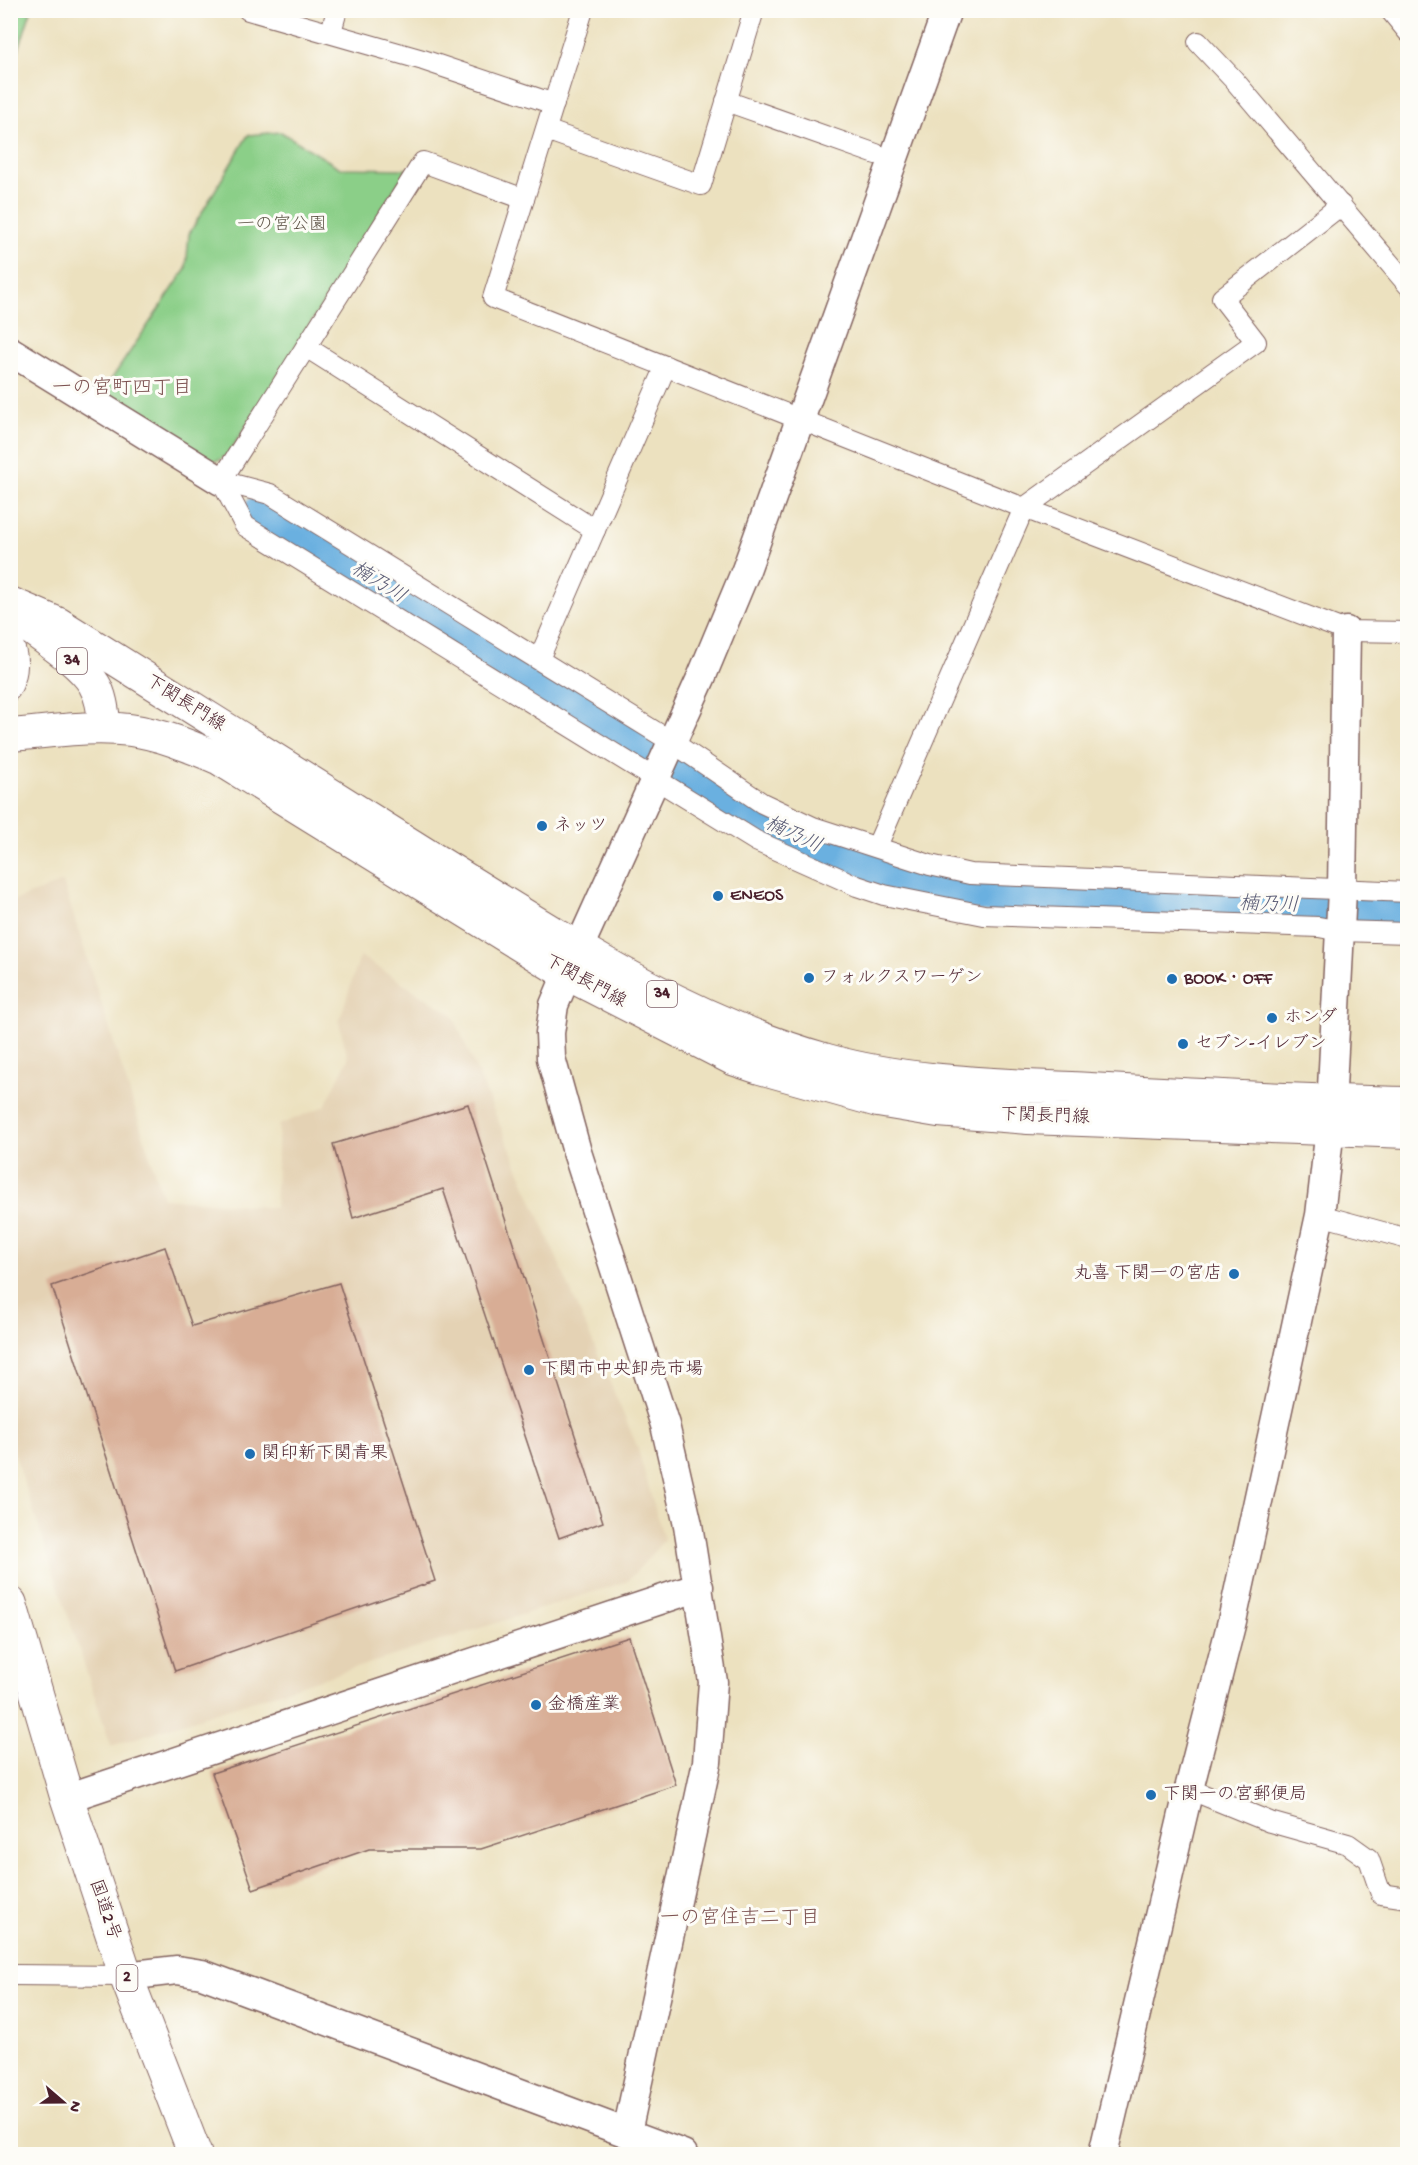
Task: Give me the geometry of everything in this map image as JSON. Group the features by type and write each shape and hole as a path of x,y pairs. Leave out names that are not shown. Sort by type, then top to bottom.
{"highway":[{"name":"国道2号","path":"10,1603 67,1798 126,1976 195,2154"},
{"name":"国道2号","path":"10,1655 67,1798"}],"main road":[{"name":"下関長門線","path":"10,603 58,624 572,961"},
{"name":"34","path":"10,613 84,669 95,685 102,704 94,729"},
{"name":"下関長門線","path":"94,729 153,734 218,758 572,961 733,1059 878,1101 938,1111 1028,1118 1330,1115 1407,1103"},
{"path":"10,735 94,729"},
{"path":"10,748 94,729"},
{"name":"下関長門線","path":"1330,1115 1407,1132"}],"street":[{"path":"248,10 331,32 554,105"},
{"path":"331,32 337,10"},
{"path":"583,10 493,298 1024,508 1346,631 1407,632"},
{"path":"546,130 701,185 754,10"},
{"path":"627,2132 706,1762 713,1682 688,1525 665,1425 577,1152 551,1059 550,1033 554,1005 746,570 947,10"},
{"path":"1390,10 1407,32"},
{"path":"1198,42 1234,80 1407,285"},
{"path":"726,101 876,154"},
{"path":"220,481 423,162 524,199"},
{"path":"877,846 1024,508 1256,342 1222,298 1341,205"},
{"path":"306,347 595,530"},
{"path":"10,351 220,481 270,494 539,659 762,803 813,827 930,865 970,874 1341,911 1407,933"},
{"path":"539,659 666,366"},
{"path":"220,481 245,526 656,776 756,841 810,867 884,895 984,915 1319,927 1341,911 1407,892"},
{"path":"1103,2154 1189,1789 1233,1620 1320,1215 1330,1115 1341,911 1346,631"},
{"path":"10,638 16,648 17,674 10,690"},
{"path":"1320,1215 1407,1239"},
{"path":"67,1798 699,1587"},
{"path":"1189,1789 1270,1821 1348,1844 1369,1859 1381,1894 1407,1899"},
{"path":"10,1975 126,1976 177,1970 202,1974 627,2132 679,2154"}],"shaded area":[{"path":"63,882 163,1198 275,1208 279,1125 325,1106 348,1059 339,1022 360,956 453,1015 637,1446 664,1540 628,1581 111,1746 11,1443 10,902"}],"green space":[{"path":"10,11 31,11 15,61 11,59"},
{"name":"一の宮公園","path":"281,132 340,168 407,169 230,452 220,460 212,461 127,406 118,404 102,393 186,269 189,234 248,135"}],"building":[{"name":"下関市中央卸売市場","path":"468,1104 603,1522 559,1538 443,1189 353,1218 333,1144"},
{"name":"関印新下関青果","path":"165,1247 192,1326 339,1283 435,1581 175,1671 52,1286"},
{"name":"金橋産業","path":"629,1637 676,1785 481,1849 369,1849 253,1889 212,1773"}],"waterway":[{"name":"楠乃川","path":"261,512 765,824 810,846 888,874 989,895 1408,911"}],"place":[{"name":"ネッツ","path":"542,826"},
{"name":"ENEOS","path":"718,896"},
{"name":"フォルクスワーゲン","path":"809,978"},
{"name":"BOOK・OFF","path":"1172,979"},
{"name":"ホンダ","path":"1272,1018"},
{"name":"セブン-イレブン","path":"1183,1044"},
{"name":"丸喜 下関一の宮店","path":"1234,1274"},
{"name":"下関市中央卸売市場","path":"529,1370"},
{"name":"関印新下関青果","path":"250,1454"},
{"name":"金橋産業","path":"536,1705"},
{"name":"下関一の宮郵便局","path":"1151,1795"}],"district":[{"name":"一の宮町四丁目","path":"122,389"},
{"name":"一の宮住吉二丁目","path":"740,1919"}]}
